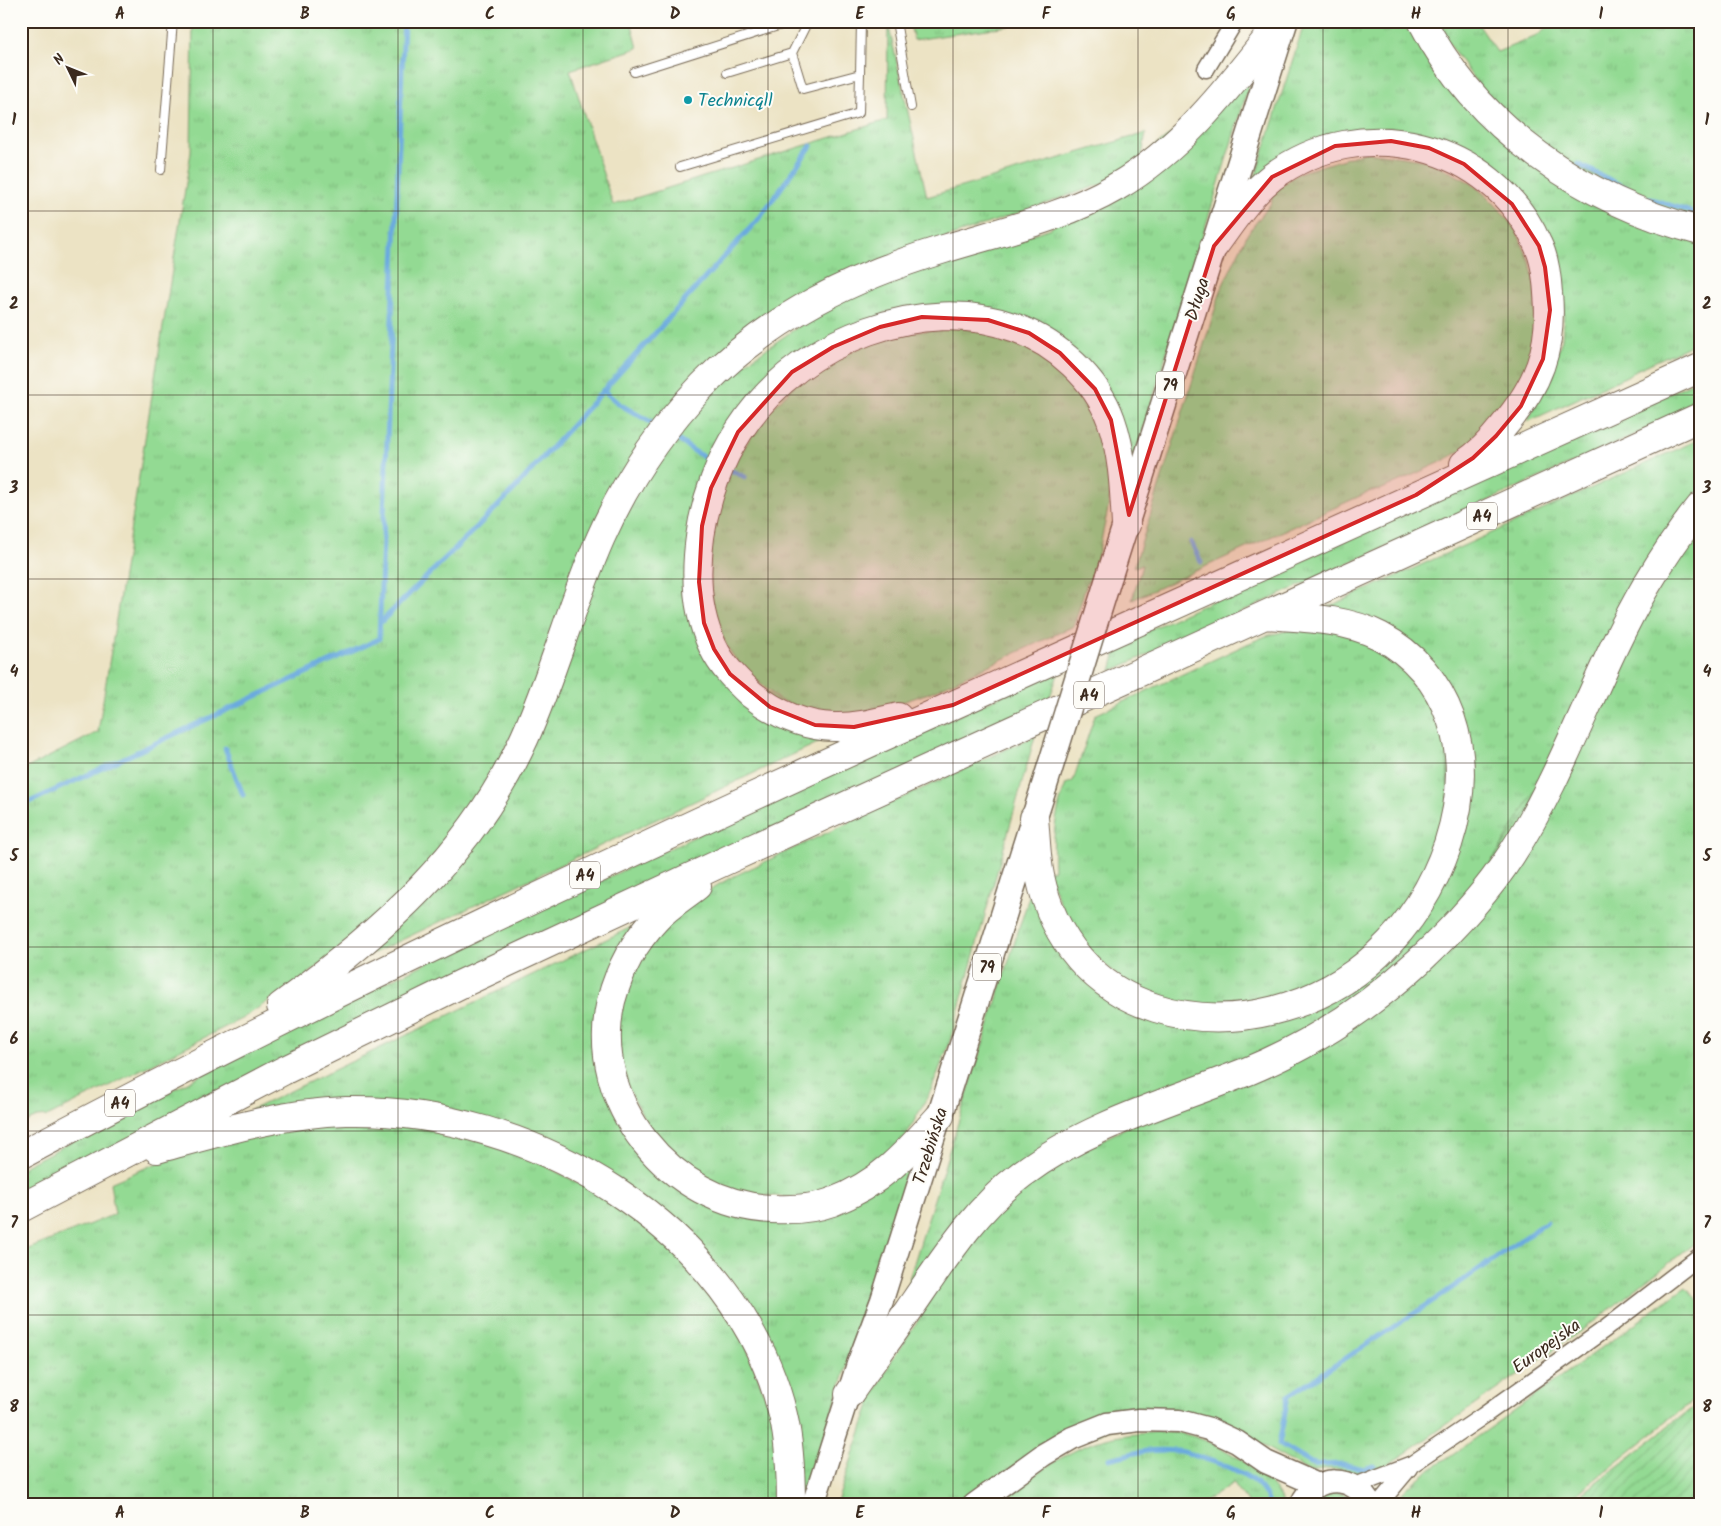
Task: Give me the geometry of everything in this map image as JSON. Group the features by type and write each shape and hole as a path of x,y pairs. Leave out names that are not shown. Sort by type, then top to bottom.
{"highway":[{"path":"220,1052 332,969 374,934 437,872 477,819 500,784 524,740 598,546 617,504 636,469 656,440 671,420 705,383 742,350 777,324 823,296 872,273 941,250 1034,223 1086,203 1128,179 1158,158 1195,124 1283,21"},
{"path":"1422,21 1449,66 1478,100 1509,132 1547,162 1592,190 1623,205 1700,231"},
{"path":"1214,246 1258,189 1272,177 1307,157 1335,146 1349,143 1391,141 1429,148 1464,164 1482,176 1512,204 1529,227 1545,267 1550,310 1548,336 1543,359 1534,382 1521,406 1496,436 1473,458 1416,495"},
{"path":"953,704 854,726 816,725 784,715 758,699 730,674 714,649 704,623 699,582 700,542 706,506 718,471 738,432 776,386 792,372 833,347 855,336 900,322 922,317 967,317 988,320 1022,330 1045,342 1074,365 1095,389 1111,420 1119,450 1124,480 1126,525"},
{"name":"A4","path":"21,1155 220,1052 444,941 953,704 1700,368"},
{"name":"A4","path":"21,1208 358,1034 738,854 1700,417"},
{"path":"849,1394 959,1238 993,1198 1024,1172 1068,1144 1100,1128 1250,1070 1316,1037 1349,1017 1381,994 1450,930 1489,885 1530,824 1645,588 1675,541 1700,507"},
{"path":"1034,818 1039,873 1044,893 1053,917 1068,944 1100,980 1121,994 1142,1004 1191,1017 1244,1016 1267,1012 1288,1006 1327,989 1353,974 1378,954 1395,937 1416,910 1433,880 1451,833 1457,812 1459,788 1458,746 1453,726 1447,709 1426,673 1411,657 1386,640 1361,628 1342,623 1264,615"},
{"path":"738,854 667,908 656,919 633,950 616,985 611,1003 607,1046 614,1085 640,1136 655,1155 685,1180 702,1191 717,1198 750,1207 785,1210 830,1202 873,1181 894,1166 940,1116"},
{"path":"103,1164 272,1119 347,1111 392,1113 449,1121 487,1130 546,1152 594,1178 657,1221 700,1262 747,1325 764,1359 783,1415 788,1444 791,1505"}],"main road":[{"name":"Długa","path":"1044,787 1283,21"},
{"name":"Trzebińska","path":"814,1505 849,1394 882,1300 1044,787"},
{"path":"974,1505 1053,1448 1089,1430 1116,1422 1161,1420 1199,1426 1237,1442 1266,1462 1318,1485"},
{"path":"1266,1462 1300,1505 1309,1492 1318,1485 1336,1481 1354,1486 1363,1493 1370,1505"}],"street":[{"path":"1206,69 1234,21"},
{"name":"Europejska","path":"1354,1486 1412,1464 1484,1416 1605,1329 1700,1256"},
{"name":"Europejska","path":"1378,1505 1412,1464"}],"lane":[{"path":"161,170 173,21"},
{"path":"634,72 794,21"},
{"path":"808,21 792,53 803,90 860,74"},
{"path":"680,167 859,113 861,21"},
{"path":"896,21 911,106"},
{"path":"727,74 792,53"}],"highlighted area":[{"path":"1391,141 1429,148 1464,164 1512,204 1539,246 1545,267 1550,310 1543,359 1521,406 1496,436 1473,458 1416,495 953,705 854,727 815,725 770,707 730,674 714,649 704,623 699,582 702,526 711,488 738,432 792,372 833,347 880,327 922,317 988,320 1029,333 1060,353 1095,389 1111,420 1129,515 1214,246 1272,177 1335,146"}],"green space":[{"path":"193,21 631,21 638,48 570,70 613,205 887,120 888,23 927,197 1146,133 1141,161 1108,182 870,264 690,383 479,800 400,897 305,977 243,1018 49,1116 37,1117 21,1124 21,771 98,732 191,152"},
{"path":"909,21 1014,21 1014,25 914,40"},
{"path":"1305,21 1414,21 1470,103 1700,239 1700,341 1527,422 1550,377 1562,339 1564,312 1560,280 1552,247 1540,221 1522,196 1418,133 1391,128 1346,130 1318,139 1255,178"},
{"path":"1433,21 1476,21 1497,52 1537,36 1554,21 1700,21 1700,220 1661,209 1553,155 1484,93"},
{"path":"1254,69 1133,462 1063,340 886,312 716,448 702,644 828,738 355,962 452,868 644,472 721,380 840,298 1051,228"},
{"path":"1367,152 1430,161 1471,183 1489,198 1517,232 1530,262 1535,284 1536,333 1528,368 1511,403 1476,443 1439,463 1380,490 1371,491 1132,600 1142,565 1134,567 1222,287 1248,233 1272,202 1271,194 1298,173"},
{"path":"957,327 1010,337 1066,371 1100,420 1110,481 1109,504 1093,578 1087,583 1074,626 929,693 875,711 843,717 821,715 779,700 741,667 727,647 717,624 712,602 710,567 712,533 728,475 760,421 806,374 884,336"},
{"path":"1700,379 1700,405 1111,671 1118,644"},
{"path":"1700,439 1700,495 1525,816 1440,930 1309,1033 1102,1120 904,1295 1032,887 1119,1006 1311,1005 1449,861 1446,689 1319,611"},
{"path":"1700,525 1700,1239 1596,1320 1406,1453 1382,1468 1368,1474 1356,1475 1344,1470 1329,1469 1310,1472 1247,1437 1158,1410 1002,1473 956,1505 836,1505 872,1399 890,1363 921,1316 947,1267 1019,1185 1430,964 1644,611"},
{"path":"1298,628 1343,631 1395,655 1442,716 1451,793 1426,876 1385,934 1315,986 1237,1008 1142,997 1075,939 1047,871 1054,870 1053,847 1055,826 1062,794 1066,784 1073,781 1095,715 1247,644 1266,636"},
{"path":"1060,669 1048,702 21,1198 21,1168 327,1010 730,820"},
{"path":"1035,736 949,1044 932,1088 905,1138 874,1169 813,1198 730,1194 658,1145 621,1074 618,1019 636,962 687,903 730,878"},
{"path":"642,922 620,952 613,1110 756,1217 913,1162 802,1505 755,1322 548,1145 273,1111 251,1110"},
{"path":"390,1121 507,1146 607,1198 663,1239 740,1331 774,1418 782,1500 776,1500 775,1505 21,1505 21,1252 115,1214 110,1183 195,1147 271,1127"},
{"path":"1686,1287 1700,1303 1700,1395 1563,1505 1393,1505 1404,1491 1432,1468"},
{"path":"1700,1402 1700,1491 1689,1505 1568,1505"},
{"path":"1157,1432 1181,1433 1211,1443 1227,1451 1256,1470 1278,1493 1284,1505 1249,1505 1233,1483 1200,1505 993,1505 1044,1468 1086,1445 1113,1437"},
{"path":"1331,1492 1346,1495 1358,1505 1313,1505 1323,1495"}],"waterway":[{"path":"21,806 379,639 404,21"},
{"path":"380,623 509,495 761,216 811,146"},
{"path":"1578,164 1634,192"},
{"path":"1649,198 1700,215"},
{"path":"603,390 619,404 654,424"},
{"path":"672,436 711,460"},
{"path":"730,470 745,477"},
{"path":"1191,542 1201,562"},
{"path":"225,748 243,795"},
{"path":"1374,1466 1364,1469 1342,1464 1319,1465 1311,1463 1279,1444 1288,1396 1439,1297 1547,1222"},
{"path":"1109,1459 1151,1451 1185,1452 1230,1468 1251,1479 1266,1495 1269,1505"}],"place":[{"name":"Technicqll","path":"688,100"}]}
